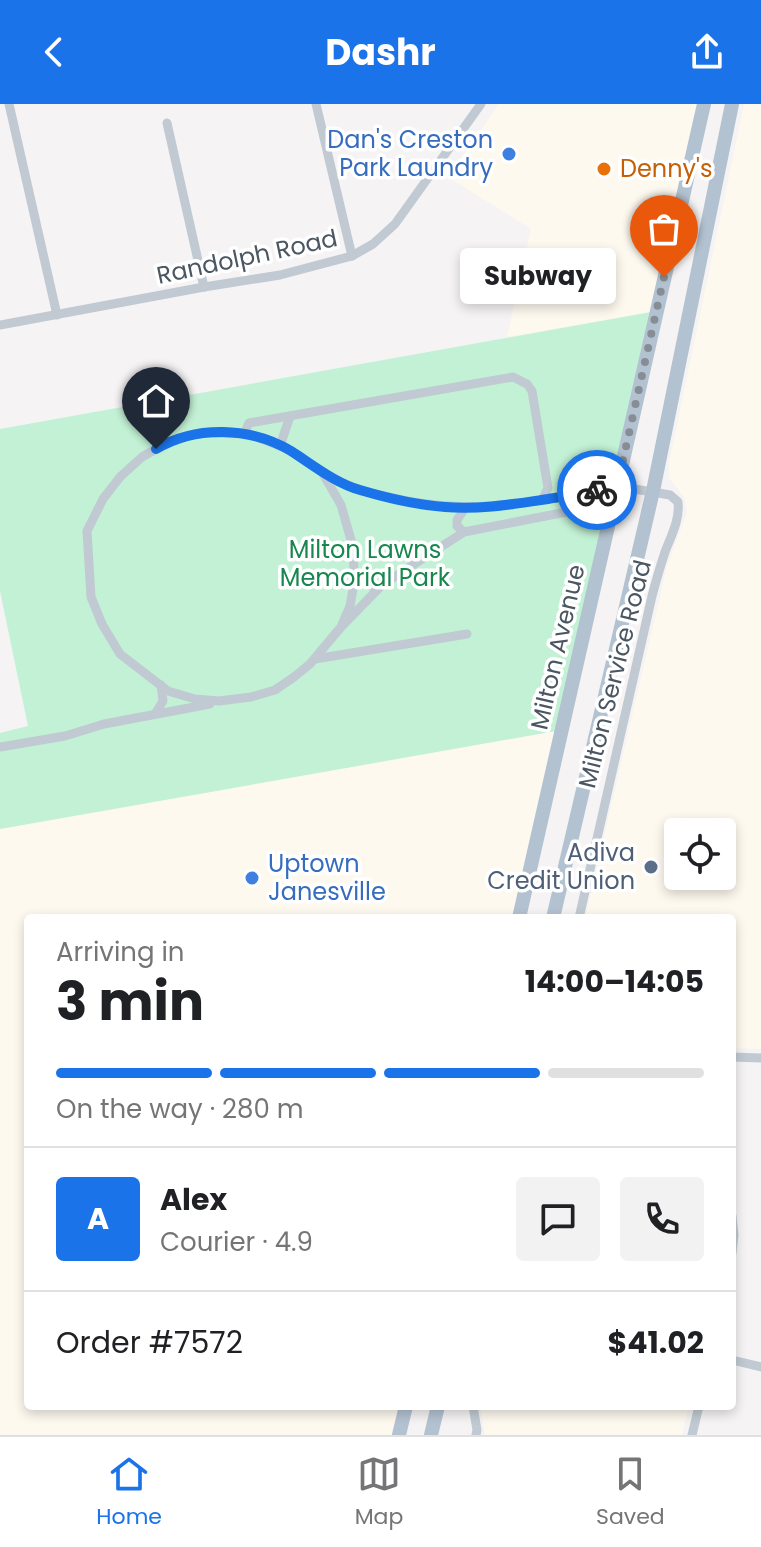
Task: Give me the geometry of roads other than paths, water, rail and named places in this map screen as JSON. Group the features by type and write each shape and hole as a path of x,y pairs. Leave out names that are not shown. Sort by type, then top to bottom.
{"main road":[{"name":"Milton Avenue","path":"520,914 704,104"},
{"path":"554,914 653,491 732,104"},
{"path":"399,1435 405,1410"},
{"path":"431,1435 437,1410"}],"street":[{"path":"9,104 57,315"},
{"path":"316,104 352,256"},
{"name":"Randolph Road","path":"0,325 280,275 352,256 373,244 395,224 481,104"},
{"path":"167,123 204,287"},
{"path":"244,434 249,423 513,377 527,384 532,391 548,488 542,500"},
{"path":"280,446 290,416"},
{"path":"233,699 195,699 168,691 120,654 102,624 91,597 87,531 103,499 120,477 142,457 170,441 200,433 244,434 288,449 322,472 356,489 443,507 508,505 594,491 618,482 653,491"},
{"path":"322,472 341,505 353,547 354,576 350,606 341,627"},
{"path":"548,488 569,496"},
{"name":"Milton Service Road","path":"580,914 652,596 678,518 674,498 653,491"},
{"path":"0,747 275,690 315,659 380,587 464,532 592,507 610,517"},
{"path":"464,532 457,526 457,520 465,508"},
{"path":"354,576 361,583 380,587"},
{"path":"315,659 467,634"},
{"path":"155,714 163,701 161,685"},
{"path":"736,1057 761,1058"},
{"path":"736,1361 761,1367"},
{"path":"474,1410 476,1435"},
{"path":"692,1435 698,1410"}],"place":[{"name":"Dan's Creston Park Laundry","path":"509,154"},
{"name":"Denny's","path":"604,169"},
{"name":"Subway","path":"664,277"},
{"name":"Adiva Credit Union","path":"651,867"},
{"name":"Uptown Janesville","path":"252,878"}],"park label":[{"name":"Milton Lawns Memorial Park","path":"365,564"}]}
